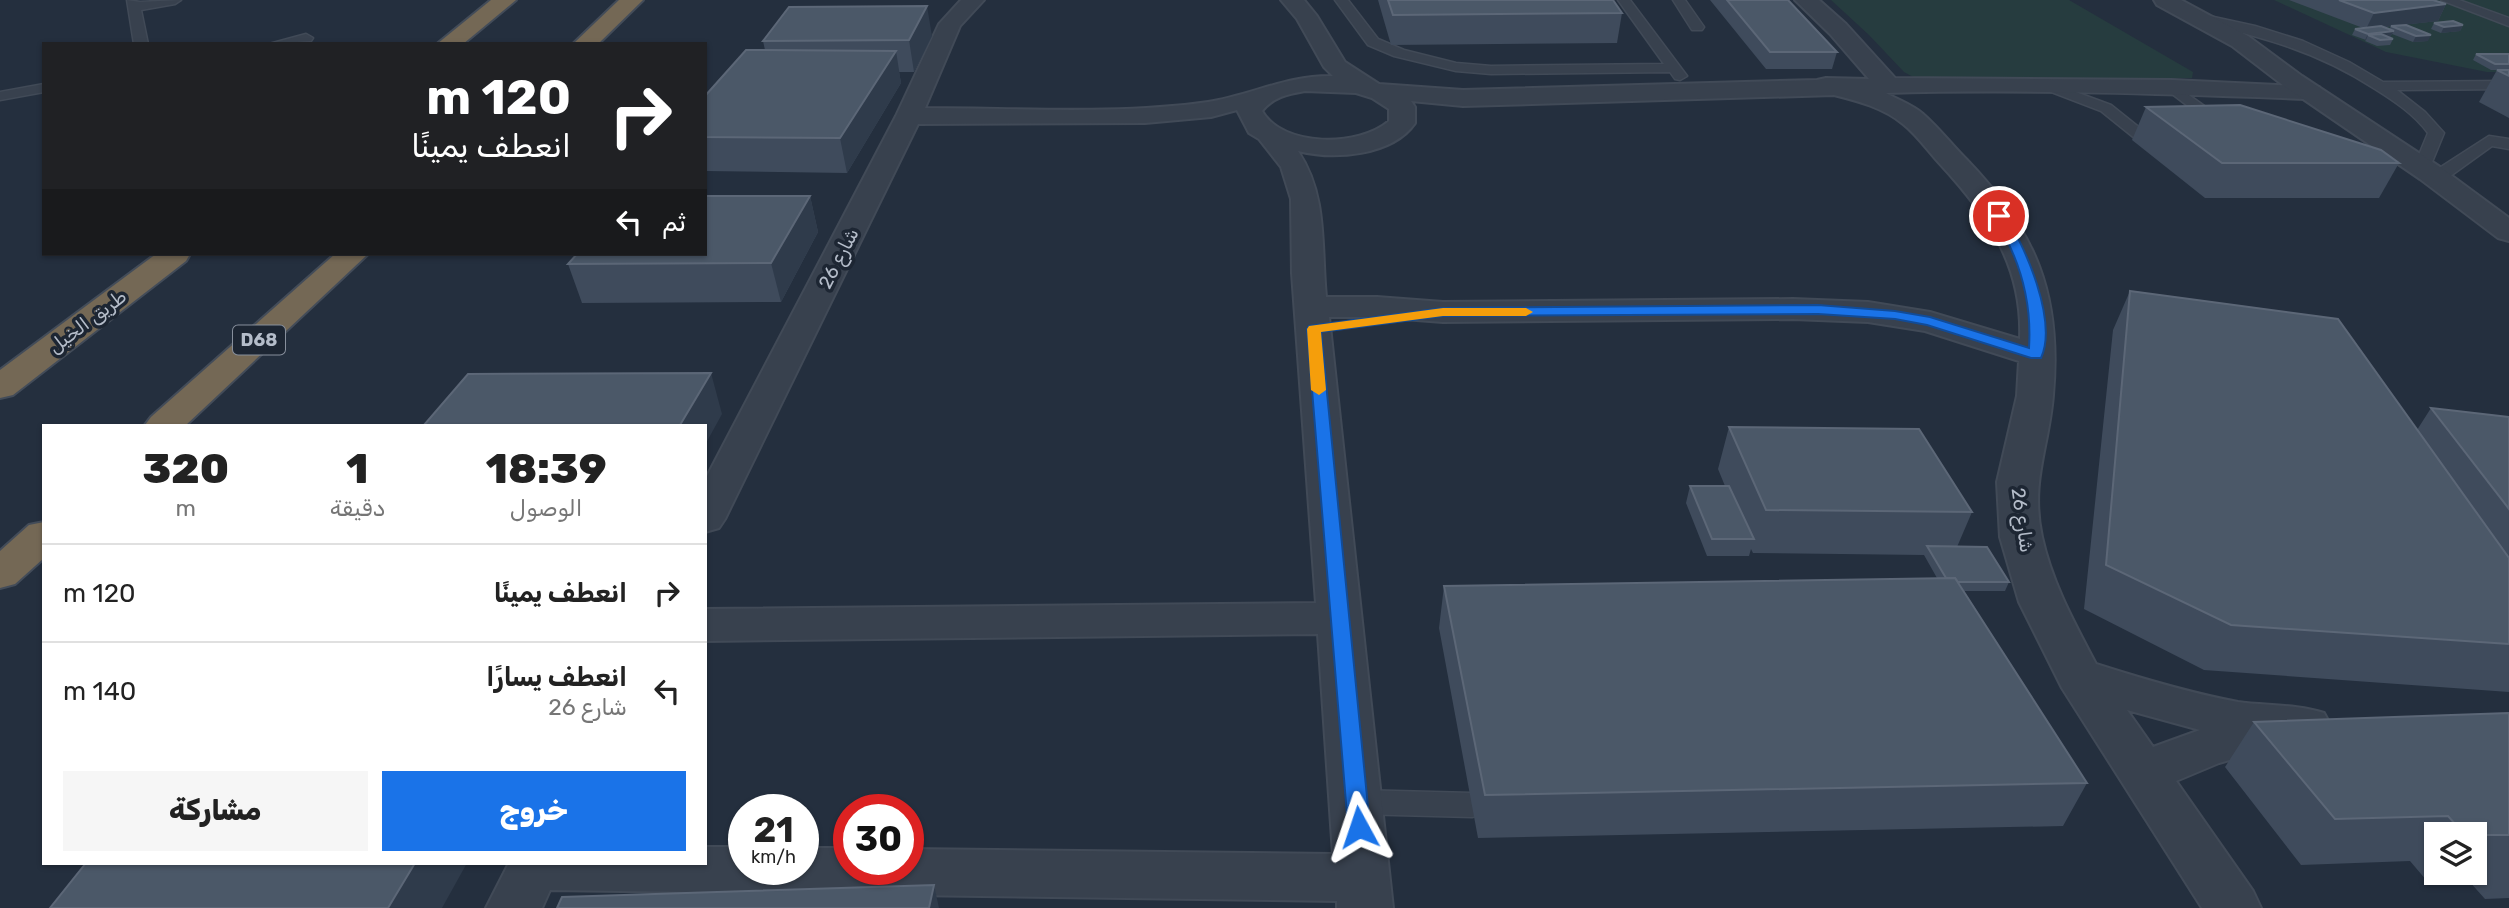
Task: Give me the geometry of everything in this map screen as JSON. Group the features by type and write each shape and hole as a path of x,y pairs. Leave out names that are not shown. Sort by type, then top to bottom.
{"highway":[{"path":"451,42 505,0"},
{"path":"586,42 632,0"},
{"name":"طريق الخيل","path":"0,387 172,256"},
{"name":"D68","path":"165,424 351,256"},
{"path":"0,574 42,537"}],"street":[{"name":"شارع 26","path":"707,515 909,116 950,24 973,0"},
{"path":"1292,0 1306,16 1336,67 1402,107 1405,114 1401,127"},
{"path":"1805,0 1838,29 1903,96"},
{"path":"2165,0 2239,41 2505,225"},
{"path":"819,872 1364,893 1312,318 1305,193 1294,163 1250,118 1249,111 1258,99 1311,71 1318,62 1323,46"},
{"path":"909,116 1145,115 1212,109 1279,90 1327,83 1433,97 1826,85 1903,96 2046,85 2108,97 2172,87 2301,86"},
{"name":"شارع 26","path":"1826,85 1876,98 1903,96 1986,197 2012,236 2029,278 2037,340 2035,396 2017,482 2021,537 2041,602 2079,676 2233,908"},
{"path":"1305,193 1314,178 1328,164 1368,143 1441,109 1492,97"},
{"path":"1145,115 1204,120 1317,146 1368,143"},
{"path":"1312,318 1443,312 1793,309 1895,315 1965,331 2037,340"},
{"path":"707,625 1338,618"},
{"path":"2079,676 2188,710 2297,726 2350,727"},
{"path":"2145,774 2176,756 2215,744 2297,726"},
{"path":"528,879 728,871"}],"lane":[{"path":"141,42 134,4 175,0"},
{"path":"1341,0 1373,42 1399,53 1456,67 1491,70 1675,68"},
{"path":"1624,0 1690,90"},
{"path":"1679,0 1697,27"},
{"path":"2447,0 2509,22"},
{"path":"2200,18 2235,24 2297,43 2380,86 2424,116 2437,133 2429,172"},
{"path":"286,42 306,38"},
{"path":"2380,86 2509,85"},
{"path":"2172,87 2232,133"},
{"path":"0,96 42,88"},
{"path":"2108,97 2143,137"},
{"path":"2429,172 2489,141 2509,144"},
{"path":"1357,802 1472,805"}],"green space":[{"path":"1831,0 2069,0 2193,72 2192,78 1935,81 1915,78 1904,72"},
{"path":"2274,0 2509,0 2509,72 2487,72 2386,52"}],"building":[{"path":"1388,0 1613,0 1622,13 1393,15"},
{"path":"1727,0 1788,0 1837,52 1770,52"},
{"path":"2339,0 2433,0 2446,4 2374,13"},
{"path":"927,6 909,40 763,41 789,7"},
{"path":"2453,21 2463,25 2444,27 2434,23"},
{"path":"2406,25 2431,35 2416,36 2391,26"},
{"path":"2381,26 2394,31 2368,34 2355,29"},
{"path":"2381,34 2393,39 2380,40 2368,35"},
{"path":"746,50 896,51 840,138 707,137 707,94"},
{"path":"2476,54 2509,54 2509,64 2495,64"},
{"path":"2497,70 2509,70 2509,76"},
{"path":"2240,105 2381,150 2399,163 2222,163 2146,107"},
{"path":"707,196 810,196 771,263 568,264 575,256 707,256"},
{"path":"2130,291 2338,319 2509,558 2509,644 2231,625 2106,565"},
{"path":"711,373 681,424 425,424 468,374"},
{"path":"2431,408 2509,417 2509,509"},
{"path":"1729,427 1919,429 1972,512 1766,510"},
{"path":"1690,486 1729,486 1754,539 1712,539"},
{"path":"1927,546 1987,547 2009,582 1958,582 1955,578 1946,578"},
{"path":"1955,578 2087,783 1485,795 1444,586"},
{"path":"2509,713 2509,835 2487,835 2487,822 2453,822 2448,816 2335,819 2254,722"},
{"path":"84,865 414,865 388,908 50,908"},
{"path":"934,885 929,908 557,908 562,897"}],"slow traffic":[{"path":"1319,390 1314,329 1443,312 1526,312"}],"route":[{"path":"1359,827 1338,618 1314,329 1443,312 1793,309 1895,315 1983,336 2036,355 2037,325 2029,278 2012,236 1999,216"}]}
